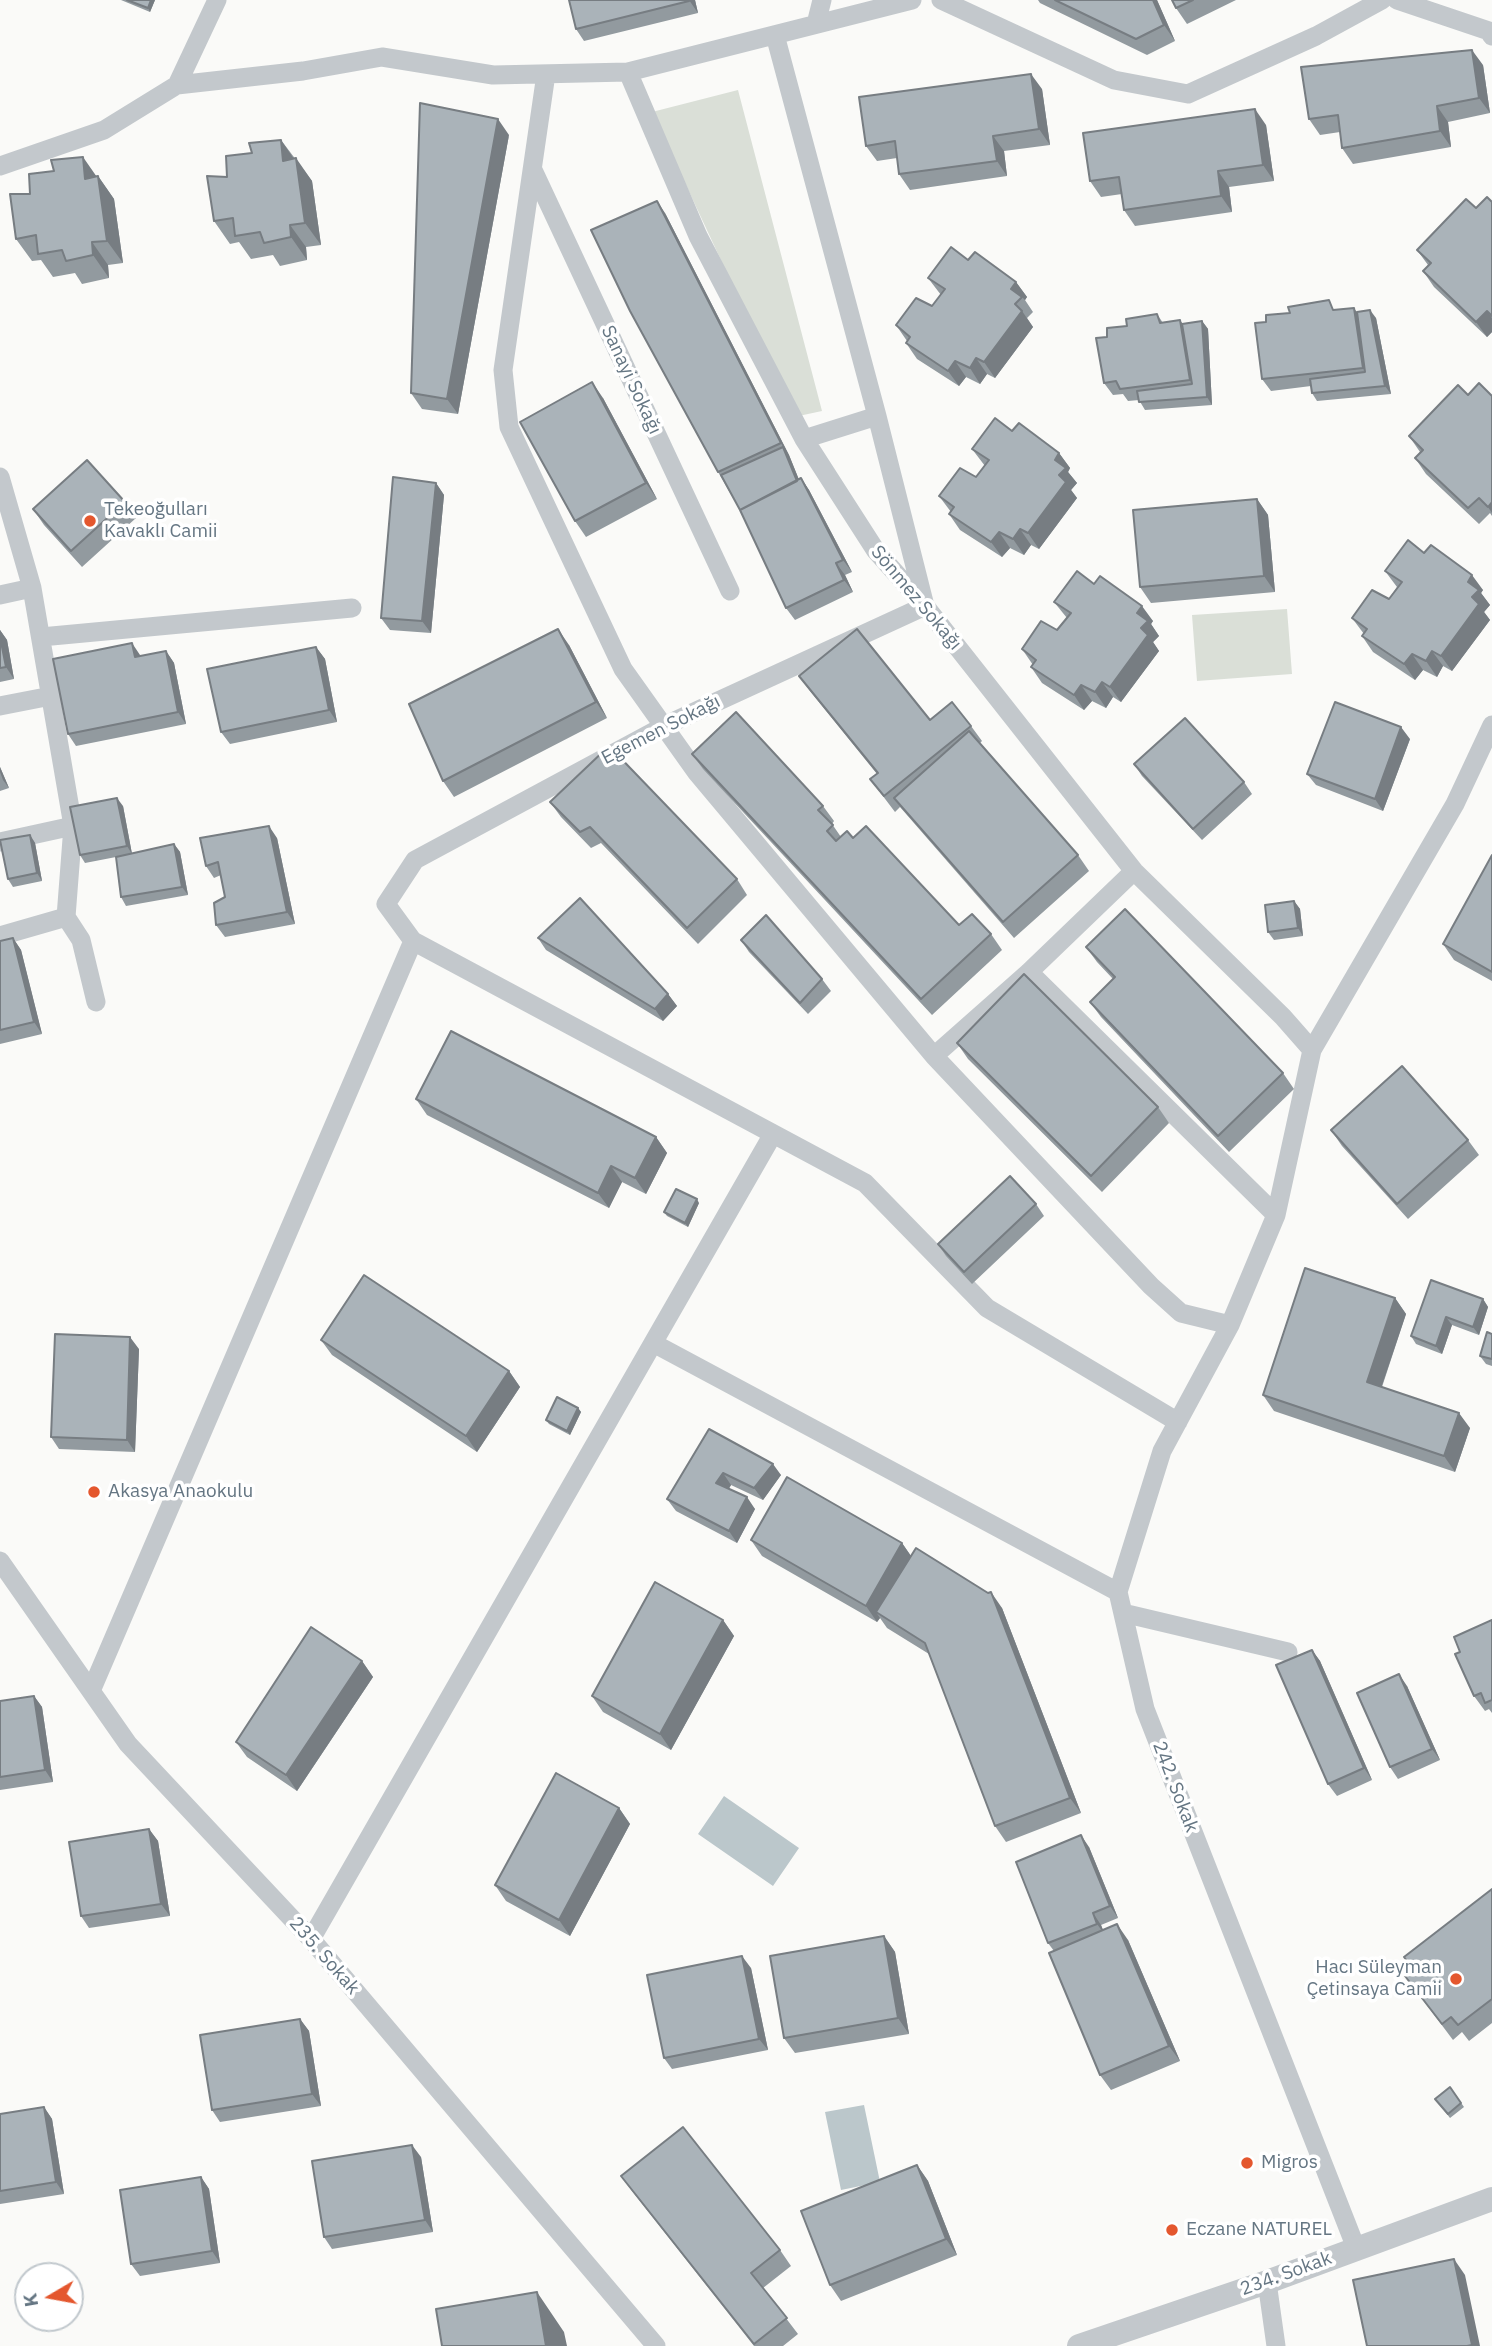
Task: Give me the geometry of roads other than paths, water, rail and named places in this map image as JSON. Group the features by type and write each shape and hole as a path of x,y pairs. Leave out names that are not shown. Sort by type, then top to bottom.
{"street":[{"path":"177,85 217,0"},
{"path":"816,24 822,0"},
{"path":"0,166 104,130 177,85 303,71 382,57 493,75 628,72 912,0"},
{"path":"941,0 1114,80 1188,94 1316,36 1382,0"},
{"path":"1397,0 1489,31 1492,36"},
{"path":"775,35 925,606"},
{"name":"Sönmez Sokağı","path":"628,72 698,236 804,439 876,551 925,606 1134,871 1283,1017 1312,1050"},
{"path":"546,74 503,370 509,427 623,669 697,773 934,1056 1150,1286 1181,1313 1230,1325"},
{"name":"Sanayi Sokağı","path":"532,169 730,590"},
{"path":"804,439 877,416"},
{"path":"0,477 32,587 73,825 66,917 81,940 96,1002"},
{"path":"0,595 32,587"},
{"name":"Egemen Sokağı","path":"413,941 386,904 415,860 664,726 925,606"},
{"path":"41,637 352,608"},
{"path":"0,706 51,696"},
{"path":"653,1343 1118,1592 1162,1451 1230,1325 1276,1215 1312,1050 1455,804 1492,725"},
{"path":"0,842 73,825"},
{"path":"934,1056 1029,972 1134,871"},
{"path":"0,936 66,917"},
{"path":"91,1691 413,941 864,1184 987,1308 1178,1422"},
{"path":"1029,972 1276,1215"},
{"path":"311,1939 773,1134"},
{"name":"235. Sokak","path":"0,1561 128,1744 311,1939 656,2346"},
{"name":"242. Sokak","path":"1118,1592 1145,1709 1356,2248"},
{"path":"1123,1613 1288,1652"},
{"name":"234. Sokak","path":"1079,2346 1267,2282 1492,2199"},
{"path":"1267,2282 1276,2346"}],"place":[{"name":"Tekeoğulları Kavaklı Camii","path":"90,521"},
{"name":"Akasya Anaokulu","path":"94,1492"},
{"name":"Hacı Süleyman Çetinsaya Camii","path":"1456,1979"},
{"name":"Migros","path":"1247,2163"},
{"name":"Eczane NATUREL","path":"1172,2230"}]}
